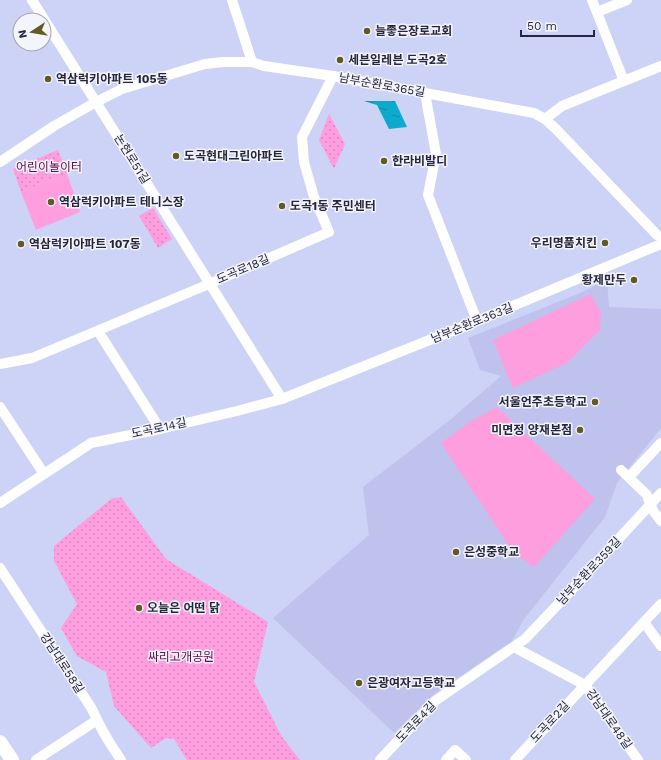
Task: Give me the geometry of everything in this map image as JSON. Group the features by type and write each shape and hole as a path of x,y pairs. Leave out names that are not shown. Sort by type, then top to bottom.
{"main road":[{"path":"0,742 12,760"}],"street":[{"name":"논현로51길","path":"32,0 282,398"},
{"path":"232,0 252,62"},
{"path":"592,0 624,81"},
{"path":"597,12 627,0"},
{"name":"남부순환로365길","path":"0,162 54,126 122,89 205,64 223,62 252,62 264,66 332,76 534,113 545,119"},
{"path":"661,66 562,106 545,119 657,235 661,237"},
{"name":"도곡로18길","path":"0,364 32,358 329,232 314,196 304,162 302,137 332,76"},
{"path":"425,93 436,154 428,194 477,321"},
{"name":"남부순환로363길","path":"282,398 477,321 661,244"},
{"path":"98,330 160,429"},
{"name":"도곡로14길","path":"0,503 91,443 237,411 282,398"},
{"path":"0,407 44,474"},
{"path":"629,477 661,443"},
{"path":"621,470 647,495 654,512 661,521"},
{"name":"남부순환로359길","path":"514,647 525,639 661,493"},
{"name":"강남대로58길","path":"0,568 92,709 106,737 121,760"},
{"name":"도곡로2길","path":"515,760 661,604"},
{"path":"644,622 661,646"},
{"name":"강남대로48길","path":"514,647 585,685 638,760"},
{"name":"도곡로4길","path":"380,760 435,701 514,647"},
{"path":"36,760 97,720"},
{"path":"446,760 455,750 466,760"}],"shaded area":[{"path":"607,280 609,307 661,309 661,428 617,483 605,517 524,619 512,641 434,694 394,733 273,618 369,535 363,487 450,420 501,376 480,370 468,338 580,293"}],"green space":[{"path":"329,114 345,144 334,169 319,140"},
{"name":"어린이놀이터","path":"58,150 67,173 21,192 13,169"},
{"name":"역삼럭키아파트 테니스장","path":"67,173 80,212 36,230 21,192"},
{"path":"153,208 172,239 158,248 139,216"},
{"path":"591,294 601,313 600,330 567,363 513,388 493,340"},
{"path":"497,407 595,499 534,567 514,553 441,443 470,422"},
{"name":"싸리고개공원","path":"121,497 166,559 268,622 254,682 282,737 300,760 187,760 174,739 166,738 151,748 114,706 106,672 77,656 61,628 77,604 54,561 54,546 111,499"}],"water":[{"path":"364,101 395,101 407,127 389,129 377,105"}],"place":[{"name":"늘좋은장로교회","path":"367,31"},
{"name":"세븐일레븐 도곡2호","path":"340,60"},
{"name":"역삼럭키아파트 105동","path":"48,79"},
{"name":"도곡현대그린아파트","path":"176,156"},
{"name":"한라비발디","path":"384,161"},
{"name":"역삼럭키아파트 테니스장","path":"51,202"},
{"name":"도곡1동 주민센터","path":"282,206"},
{"name":"우리명품치킨","path":"605,243"},
{"name":"역삼럭키아파트 107동","path":"21,244"},
{"name":"황제만두","path":"634,280"},
{"name":"서울언주초등학교","path":"595,402"},
{"name":"미면정 양재본점","path":"580,430"},
{"name":"은성중학교","path":"456,552"},
{"name":"오늘은 어떤 닭","path":"139,608"},
{"name":"은광여자고등학교","path":"359,683"}]}
